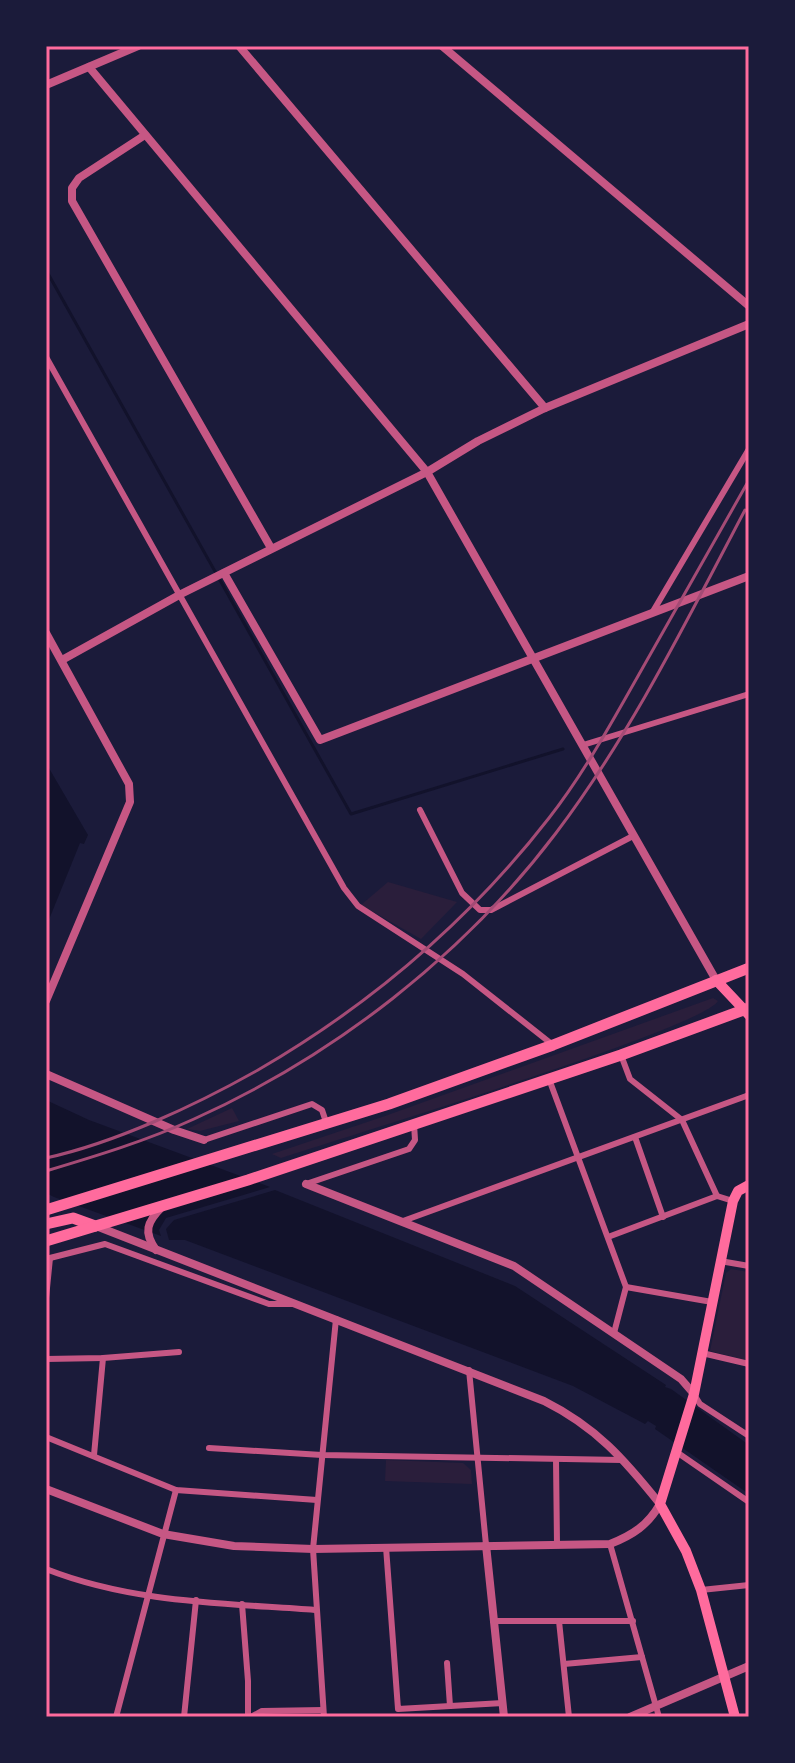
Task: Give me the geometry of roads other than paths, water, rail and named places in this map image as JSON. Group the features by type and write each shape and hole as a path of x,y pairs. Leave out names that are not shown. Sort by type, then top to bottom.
{"highway":[{"path":"46,1210 327,1125 553,1045 749,968"},
{"path":"46,1241 248,1180 748,1011"},
{"path":"46,1224 73,1218 96,1226"}],"main road":[{"path":"716,980 748,1011"},
{"path":"735,1717 701,1590 686,1551 660,1504 694,1394 733,1201 738,1191 749,1185"}],"street":[{"path":"46,85 138,46"},
{"path":"239,46 545,408"},
{"path":"442,46 749,306"},
{"path":"89,67 427,472 716,980"},
{"path":"145,135 79,178 72,188 72,201 271,548"},
{"path":"62,660 181,594 427,472 478,441 545,408 749,324"},
{"path":"46,357 344,888 358,906 463,974 553,1045"},
{"path":"652,613 749,449"},
{"path":"223,573 320,740 749,576"},
{"path":"46,633 129,784 131,793 130,802 46,1001"},
{"path":"583,745 749,694"},
{"path":"420,810 462,893 480,910 491,910 633,836"},
{"path":"621,1055 630,1079 682,1120 717,1196"},
{"path":"46,1074 204,1140 312,1104 322,1110 327,1125"},
{"path":"549,1079 626,1287 614,1333"},
{"path":"403,1221 749,1095"},
{"path":"306,1184 409,1149 415,1140 414,1124"},
{"path":"635,1137 663,1217"},
{"path":"306,1184 514,1266 681,1379 700,1404 749,1436"},
{"path":"608,1237 717,1196 733,1201"},
{"path":"156,1250 147,1227 162,1207"},
{"path":"46,1489 163,1534 234,1546 313,1549 610,1544 647,1523 660,1504 626,1460 598,1434 568,1413 469,1370 96,1226"},
{"path":"46,1298 48,1258 105,1244 269,1304 300,1304"},
{"path":"720,1261 749,1266"},
{"path":"626,1287 712,1302"},
{"path":"242,1604 249,1717 262,1711 323,1713 313,1549 336,1319"},
{"path":"46,1359 179,1352"},
{"path":"702,1353 749,1364"},
{"path":"94,1455 103,1358"},
{"path":"469,1370 504,1717"},
{"path":"46,1437 176,1490 317,1500"},
{"path":"209,1448 322,1455 626,1460"},
{"path":"678,1453 749,1502"},
{"path":"556,1459 557,1544"},
{"path":"116,1717 176,1490"},
{"path":"610,1544 659,1717"},
{"path":"386,1547 398,1709 503,1703"},
{"path":"46,1569 82,1583 146,1597 315,1610"},
{"path":"701,1590 749,1585"},
{"path":"184,1717 196,1600"},
{"path":"493,1621 633,1621"},
{"path":"559,1621 569,1717"},
{"path":"564,1664 642,1657"},
{"path":"447,1663 450,1706"},
{"path":"630,1717 749,1666"}],"waterway":[{"path":"46,270 351,814 563,749"}],"railway":[{"path":"46,1158 100,1143 155,1122 258,1070 378,989 451,926 518,856 575,782 749,480"},
{"path":"46,1171 158,1134 246,1094 346,1033 438,961 519,878 583,795 657,676 745,510"}]}
